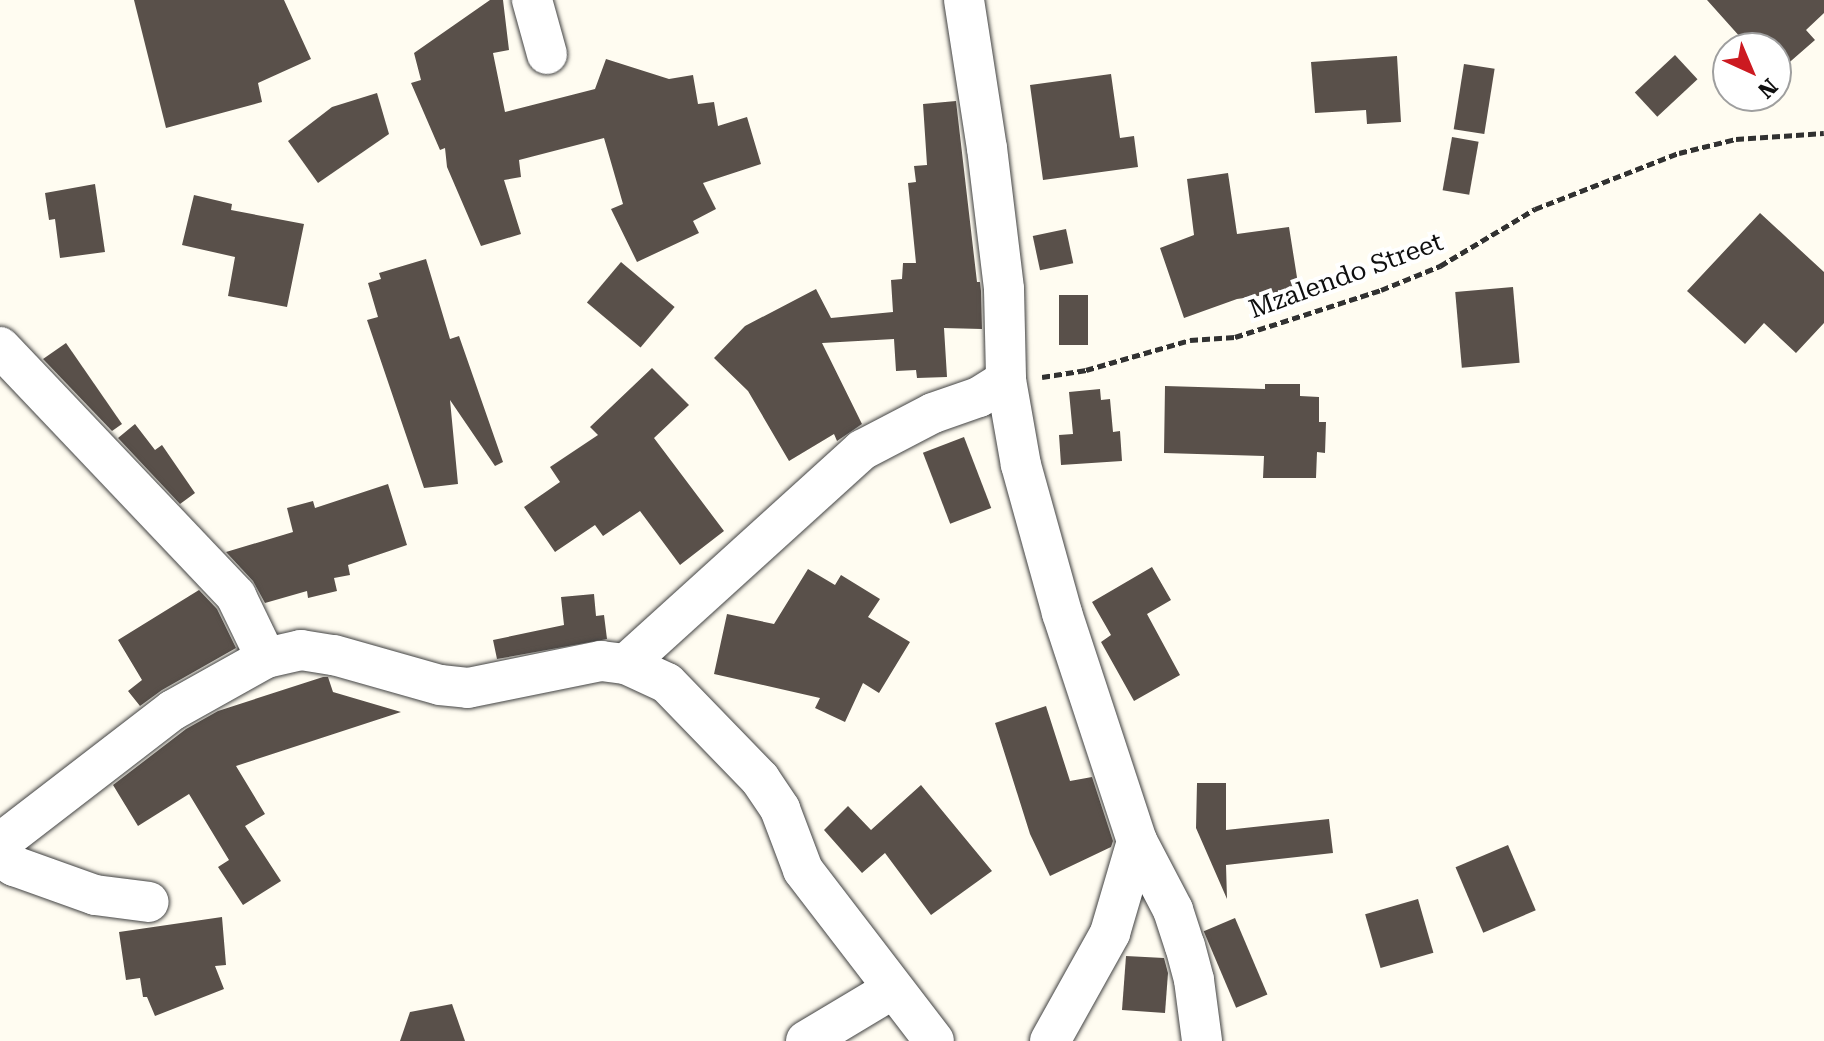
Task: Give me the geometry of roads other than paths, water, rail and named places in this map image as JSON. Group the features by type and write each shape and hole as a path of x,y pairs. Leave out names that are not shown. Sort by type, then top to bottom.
{"street":[{"path":"532,0 547,54"},
{"path":"964,0 983,118 1004,289 1006,380 1021,465 1062,613 1137,841 1173,910 1185,946 1194,980 1202,1041"},
{"path":"0,347 236,596 266,658"},
{"path":"626,664 862,450 933,413 979,397 1006,380"},
{"path":"0,843 173,710 266,658 301,650 334,655 440,685 468,688 601,661 626,664 667,683 760,779 780,809 803,870 934,1041"},
{"path":"1050,1041 1110,933 1137,841"},
{"path":"0,857 25,870 95,895 149,902"},
{"path":"806,1041 893,989"}]}
